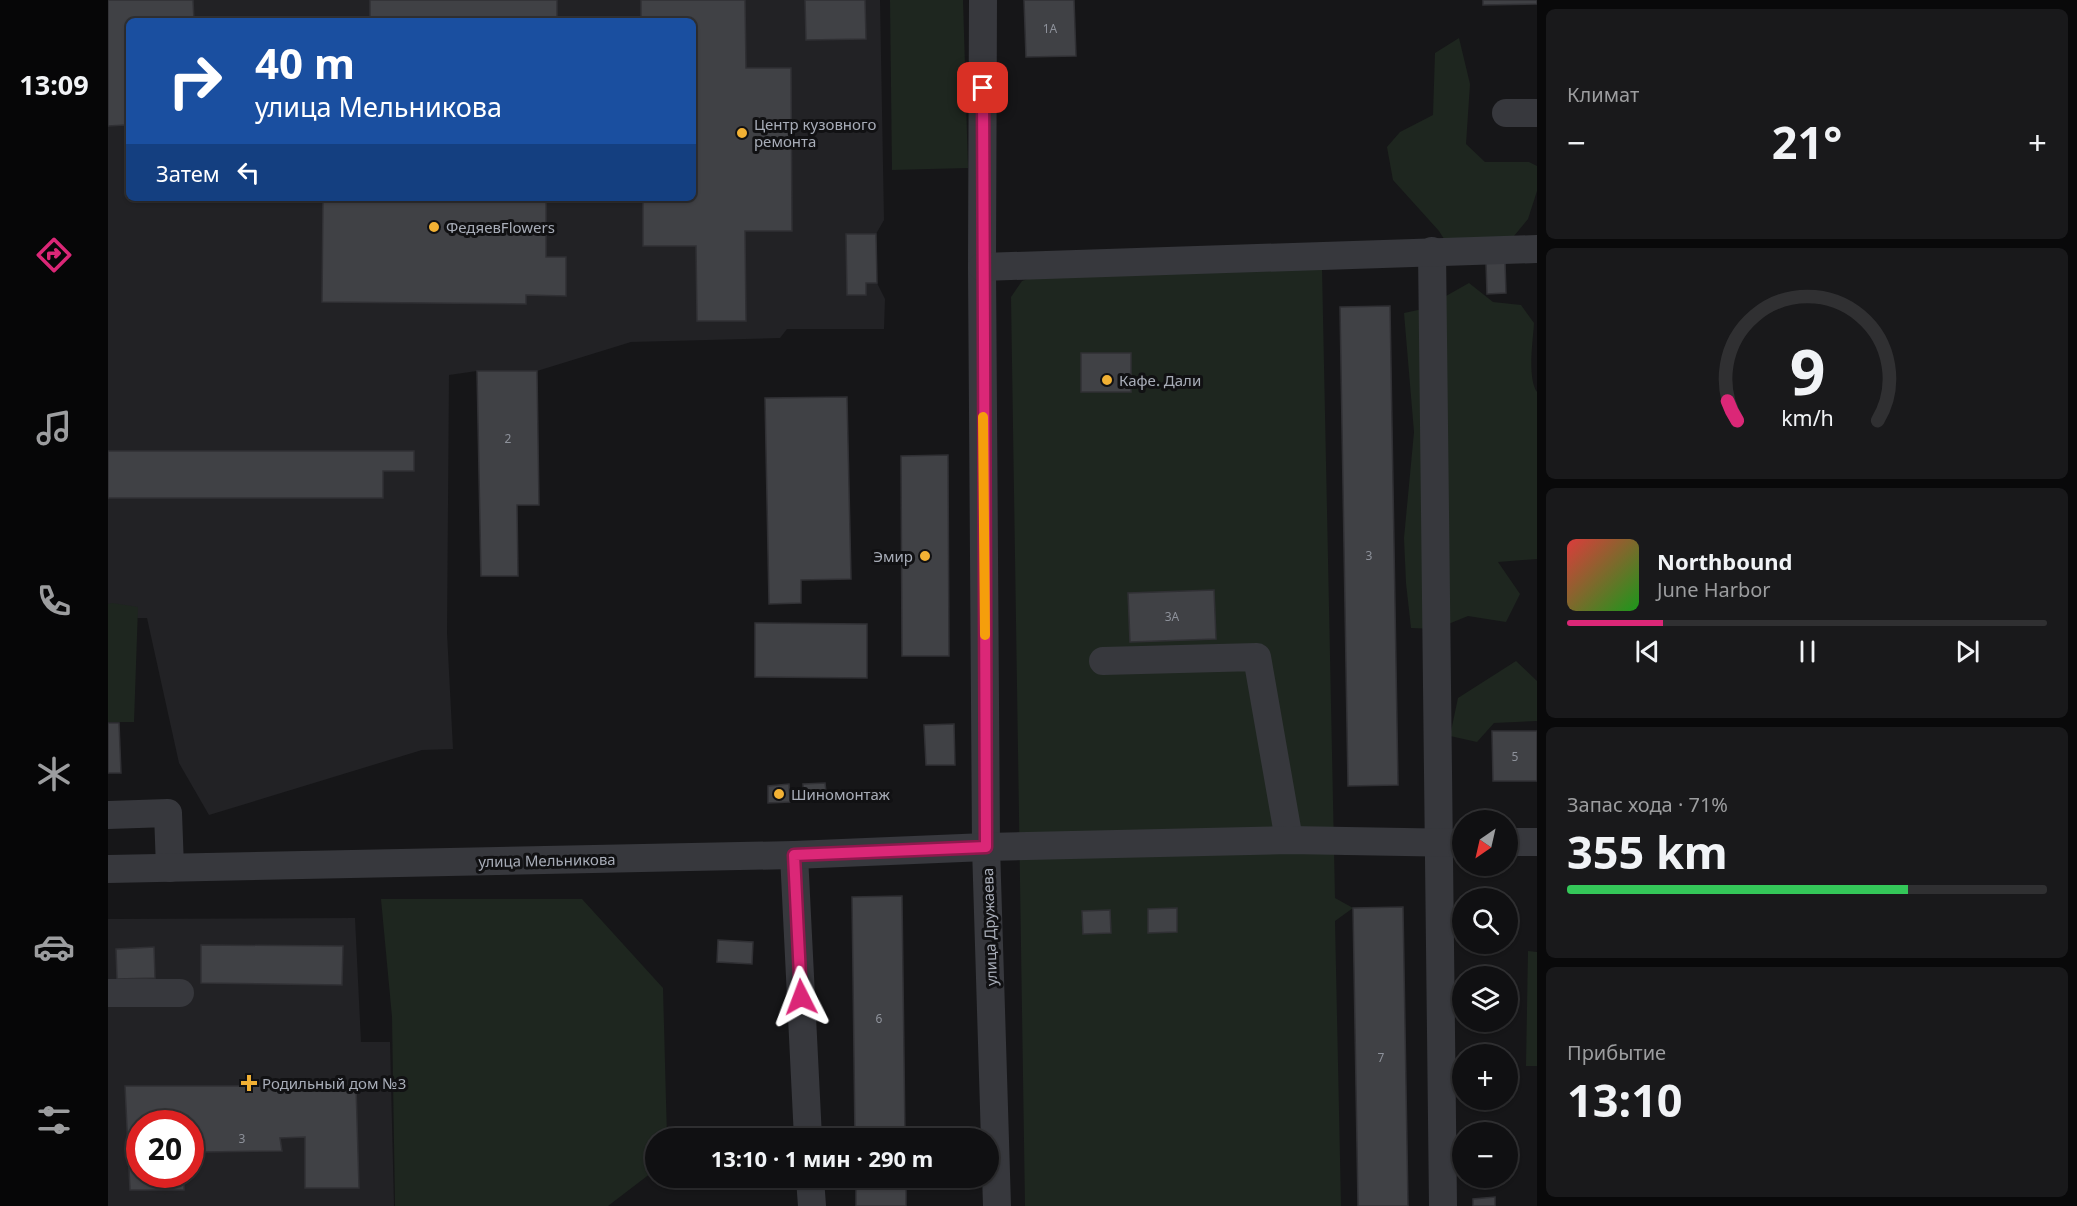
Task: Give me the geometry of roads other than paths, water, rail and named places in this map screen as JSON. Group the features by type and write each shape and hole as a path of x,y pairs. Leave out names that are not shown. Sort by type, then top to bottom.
{"street":[{"name":"улица Дружаева","path":"983,0 982,267 986,847 998,1206"},
{"path":"1506,113 1537,113"},
{"path":"982,267 1537,249"},
{"path":"1432,252 1450,843 1443,1206"},
{"path":"1103,661 1257,657 1289,840"},
{"path":"108,815 168,813 170,868"},
{"name":"улица Мельникова","path":"108,869 794,855 986,847 1289,840 1450,843"},
{"path":"1518,842 1537,842"},
{"path":"794,855 808,1128"},
{"path":"108,993 180,993"},
{"path":"811,1188 812,1206"}],"place":[{"name":"Центр кузовного ремонта","path":"742,133"},
{"name":"ФедяевFlowers","path":"434,227"},
{"name":"Кафе. Дали","path":"1107,380"},
{"name":"Эмир","path":"925,556"},
{"name":"Шиномонтаж","path":"779,794"},
{"name":"Родильный дом №3","path":"249,1083"}]}
